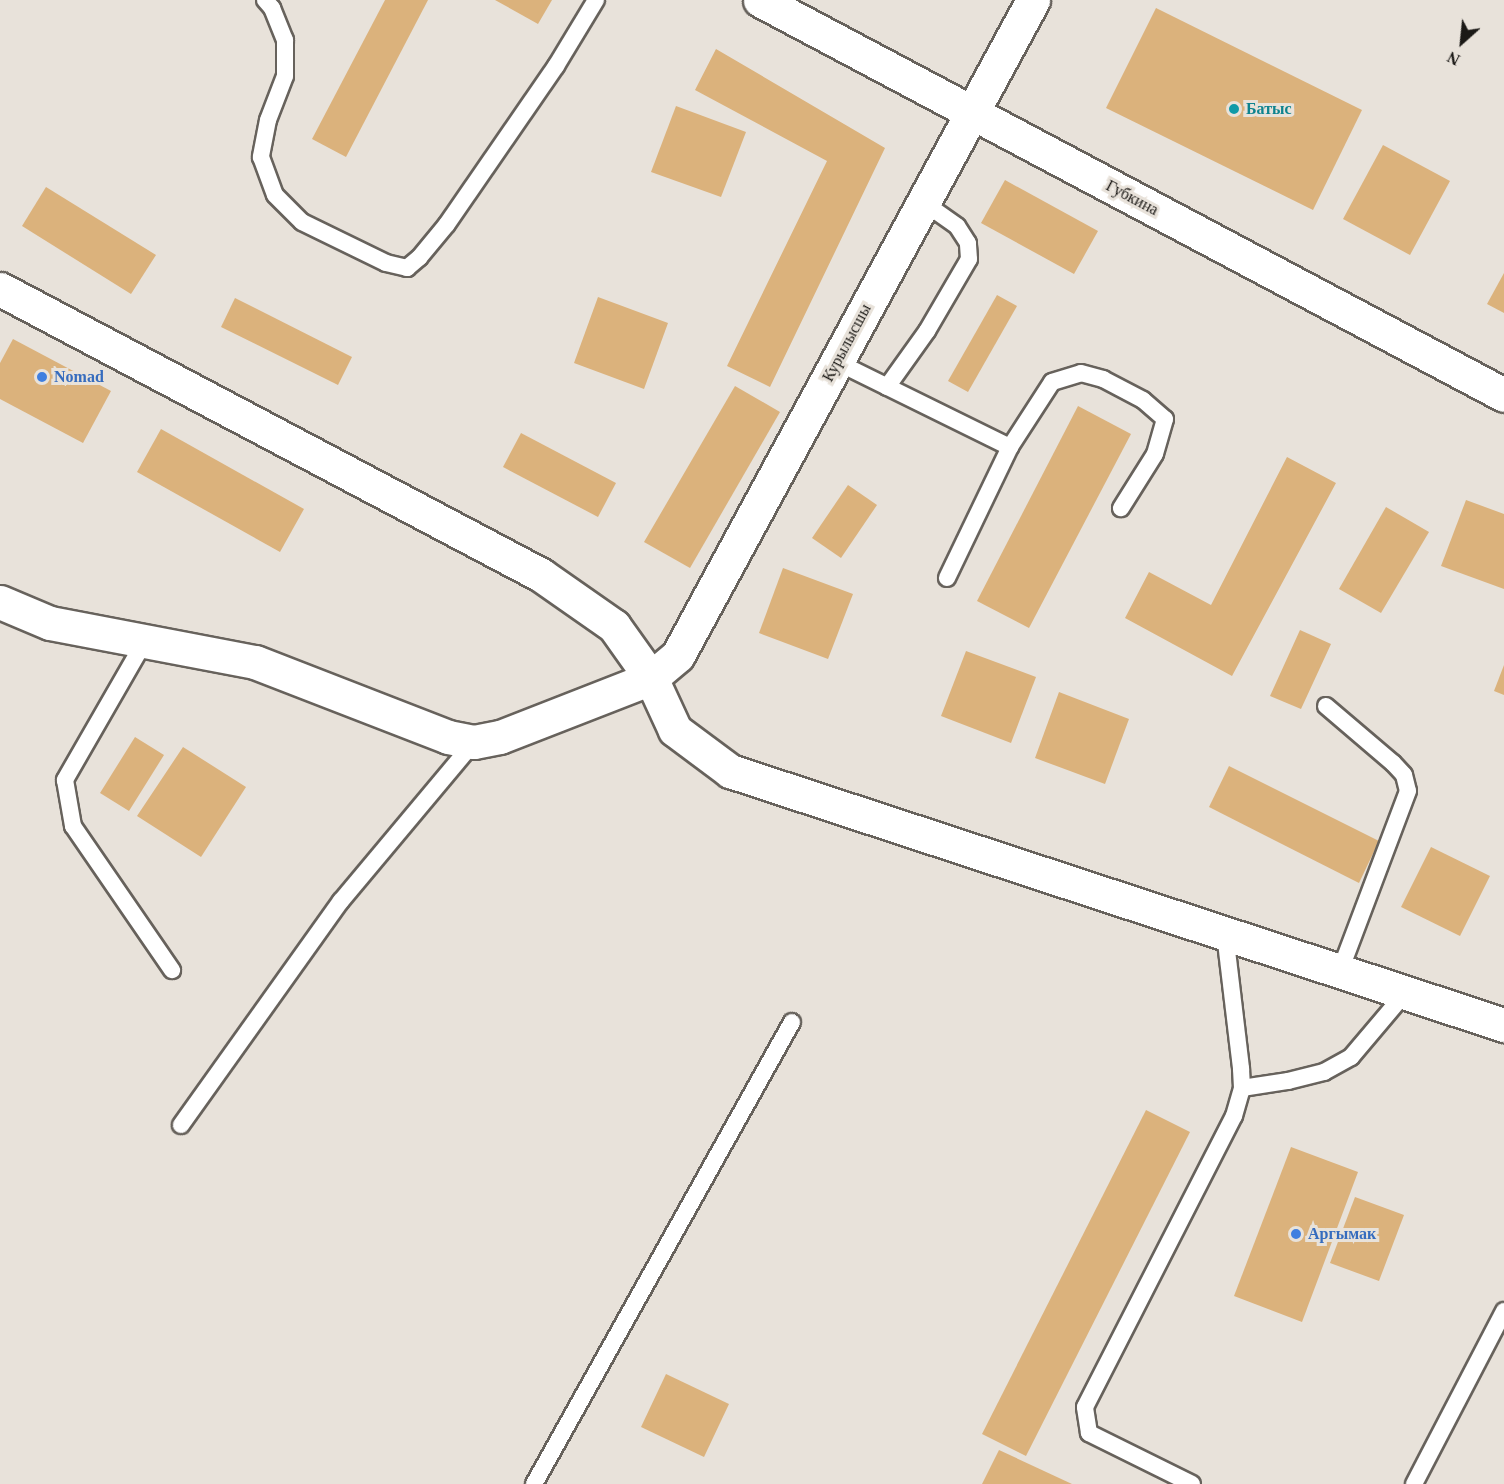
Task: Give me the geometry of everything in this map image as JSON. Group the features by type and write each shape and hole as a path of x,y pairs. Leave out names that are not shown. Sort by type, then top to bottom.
{"street":[{"name":"Губкина","path":"760,0 1504,395"},
{"name":"Курылысшы","path":"474,742 500,737 651,678 678,655 1033,0"},
{"path":"0,289 541,575 614,626 651,678 675,730 730,771 1504,1025"},
{"path":"0,602 50,623 146,639 255,662 448,737 474,742"}],"lane":[{"path":"265,0 272,8 285,40 285,76 268,120 261,157 275,195 302,222 386,263 406,267 419,258 447,224 556,66 596,0"},
{"path":"887,387 927,331 969,259 968,243 957,226 923,202"},
{"path":"837,362 1010,447"},
{"path":"947,578 1010,447 1052,382 1081,373 1103,379 1143,400 1165,419 1155,454 1121,508"},
{"path":"146,639 66,780 72,826 172,970"},
{"path":"1326,706 1393,763 1404,775 1408,791 1340,971"},
{"path":"180,1125 341,901 474,742"},
{"path":"1192,1484 1089,1433 1085,1407 1234,1116 1242,1088 1225,934"},
{"path":"1242,1088 1288,1082 1324,1072 1350,1057 1405,993"},
{"path":"534,1484 792,1022"},
{"path":"1414,1484 1504,1311"}],"building":[{"path":"385,0 428,0 346,157 312,139"},
{"path":"495,0 552,0 538,24"},
{"name":"Батыс","path":"1156,8 1362,110 1313,210 1106,108"},
{"path":"716,49 885,148 770,387 727,366 827,161 695,90"},
{"path":"676,106 746,132 721,197 651,172"},
{"path":"1383,145 1450,181 1410,255 1343,219"},
{"path":"1005,180 1098,231 1074,274 981,223"},
{"path":"46,187 156,255 131,294 22,226"},
{"path":"1504,273 1504,313 1487,304"},
{"path":"997,295 1017,306 968,392 948,381"},
{"path":"598,297 668,323 644,389 574,363"},
{"path":"235,298 352,357 338,385 221,327"},
{"name":"Nomad","path":"13,339 111,391 83,443 0,399 0,363"},
{"path":"735,386 780,412 690,568 644,542"},
{"path":"1078,406 1131,434 1029,628 977,601"},
{"path":"161,429 304,509 280,552 137,472"},
{"path":"521,433 616,483 598,517 503,467"},
{"path":"1287,457 1336,483 1232,676 1125,618 1149,572 1211,605"},
{"path":"848,485 877,505 841,558 812,538"},
{"path":"1466,500 1504,514 1504,589 1441,566"},
{"path":"1386,507 1429,532 1381,613 1339,589"},
{"path":"783,568 853,594 828,659 759,633"},
{"path":"1300,630 1331,644 1301,709 1270,696"},
{"path":"966,651 1036,677 1011,743 941,716"},
{"path":"1504,665 1504,695 1494,691"},
{"path":"1059,692 1129,719 1105,784 1035,758"},
{"path":"135,737 164,755 129,811 100,793"},
{"path":"183,747 246,787 201,857 137,816"},
{"path":"1229,766 1379,841 1359,883 1209,807"},
{"path":"1431,847 1490,876 1460,936 1401,907"},
{"path":"1146,1110 1190,1132 1026,1456 982,1434"},
{"name":"Аргымак","path":"1291,1147 1358,1172 1302,1322 1234,1296"},
{"path":"1355,1197 1404,1215 1379,1281 1330,1263"},
{"path":"666,1374 729,1404 704,1457 641,1427"},
{"path":"999,1450 1072,1484 982,1484"}],"place":[{"name":"Батыс","path":"1234,109"},
{"name":"Nomad","path":"42,377"},
{"name":"Аргымак","path":"1296,1234"}]}
